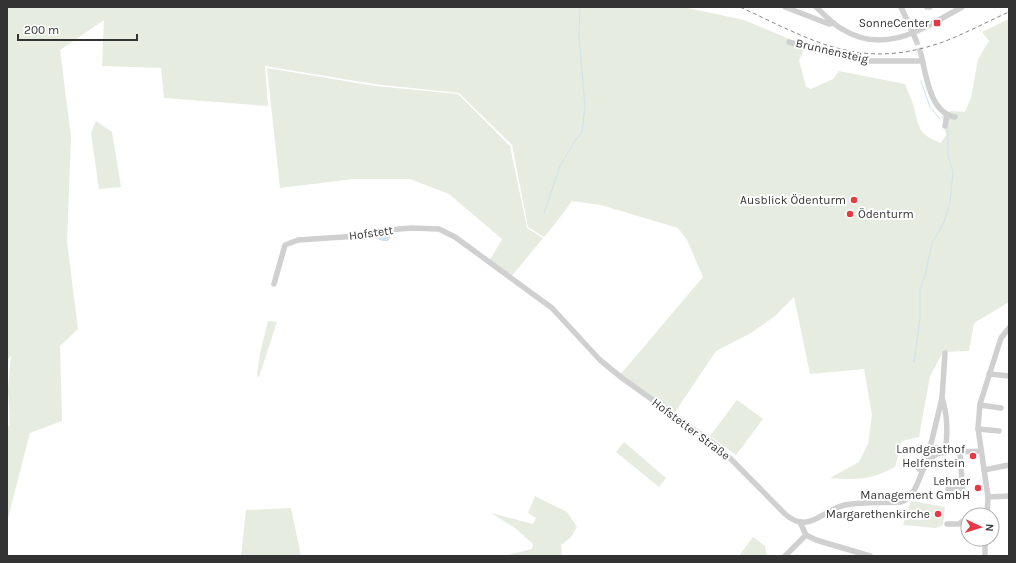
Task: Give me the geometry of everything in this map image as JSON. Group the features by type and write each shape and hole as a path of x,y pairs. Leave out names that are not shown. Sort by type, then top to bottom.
{"street":[{"path":"785,7 829,24 834,23"},
{"path":"817,7 834,23 849,34 871,40 893,40 913,32 959,8"},
{"path":"901,7 916,40"},
{"name":"Brunnensteig","path":"789,42 831,54 869,61 922,61"},
{"path":"921,54 936,105 947,116 955,117"},
{"path":"945,126 947,116"},
{"name":"Hofstett","path":"274,284 285,245 298,240 358,236 378,231 411,228 439,229 455,237 489,263"},
{"name":"Hofstetter Straße","path":"489,263 552,308 600,360 622,378 720,448 785,514 792,520 800,522"},
{"path":"987,507 988,497 980,451 978,429 980,405 1001,338 1009,328"},
{"path":"921,476 918,474 919,470 930,448 942,398 945,353"},
{"path":"989,374 1009,376"},
{"path":"942,398 946,409 947,428 945,450"},
{"path":"980,405 1001,408"},
{"path":"978,429 999,431"},
{"path":"930,448 960,453 980,451"},
{"path":"870,556 854,554 816,540 806,535 800,522 813,521 844,505 901,502 908,499 916,488 925,464 937,454 945,450"},
{"path":"960,453 962,495"},
{"path":"984,470 1009,467"},
{"path":"948,489 962,487"},
{"path":"988,497 1009,496"},
{"path":"947,524 960,523"},
{"path":"785,556 806,535"}],"shaded area":[{"path":"7,7 683,7 744,20 806,46 799,60 806,87 811,89 833,79 839,71 905,84 921,130 928,137 941,143 946,135 942,116 951,111 965,112 971,98 978,59 989,41 982,32 1009,19 1009,302 974,323 969,351 943,352 930,376 919,437 902,441 895,467 871,477 848,479 830,478 859,462 868,444 872,415 864,369 810,374 794,297 775,316 751,333 716,351 675,412 620,375 703,277 687,240 678,228 601,205 572,201 544,237 528,227 512,145 459,93 374,84 265,66 268,106 164,98 161,68 102,66 104,20 60,50 71,137 67,242 78,329 60,346 62,421 30,433 7,522 7,428 10,425 8,389 11,356 7,360"},
{"path":"267,68 375,86 458,94 510,146 527,228 543,238 511,277 490,260 502,239 449,194 410,179 353,179 280,188"},
{"path":"96,121 112,132 121,187 99,189 91,133"},
{"path":"268,321 277,322 259,377 257,376 260,353"},
{"path":"737,400 763,419 736,455 710,436"},
{"path":"624,442 666,478 659,487 616,452"},
{"path":"535,496 567,512 577,527 571,537 561,545 562,556 503,556 532,549 533,544 515,528 491,513 533,524 536,518 528,513"},
{"path":"911,501 945,507 943,525 936,528 903,525"},
{"path":"291,508 301,556 241,556 246,510"},
{"path":"753,537 765,546 767,556 739,556"}],"water":[{"path":"387,233 390,234 388,241 378,239 380,235"}],"waterway":[{"path":"544,213 560,166 582,132 585,107 579,36 580,7"},
{"path":"921,81 930,107 940,119"},
{"path":"914,362 920,318 920,290 932,243 944,222 950,203 953,172 948,156 948,126"}],"tunnel":[{"path":"916,40 921,54"}],"railway":[{"path":"740,7 813,40 836,48 860,53 884,54 911,51 940,43 1009,12"}],"place":[{"name":"SonneCenter","path":"937,23"},
{"name":"Ausblick Ödenturm","path":"854,200"},
{"name":"Ödenturm","path":"850,214"},
{"name":"Landgasthof Helfenstein","path":"973,456"},
{"name":"Lehner Management GmbH","path":"978,488"},
{"name":"Margarethenkirche","path":"938,514"}]}
